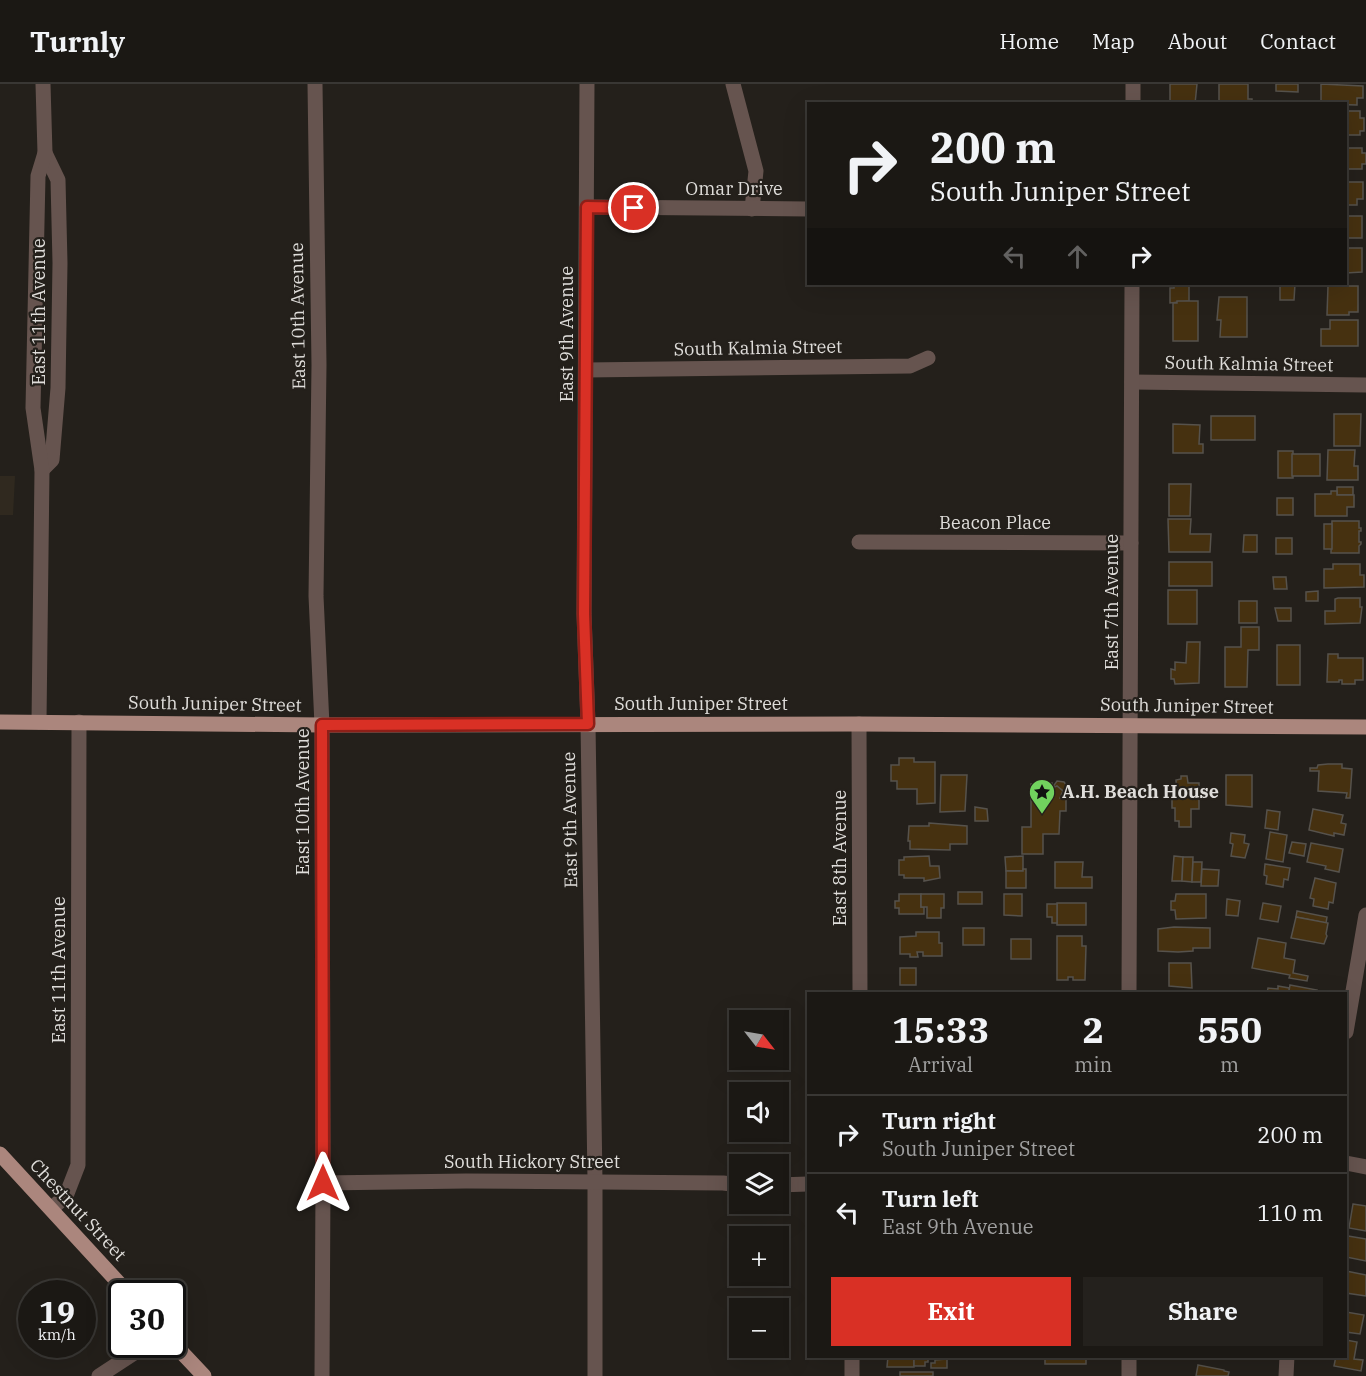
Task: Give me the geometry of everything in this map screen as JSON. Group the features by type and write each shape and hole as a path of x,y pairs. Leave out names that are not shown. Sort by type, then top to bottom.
{"main road":[{"name":"South Juniper Street","path":"0,722 322,725 859,724 1366,727"},
{"name":"Chestnut Street","path":"0,1154 116,1280"},
{"path":"186,1357 204,1376"}],"street":[{"name":"East 11th Avenue","path":"39,722 42,470 33,408 38,176 45,153 43,84"},
{"name":"East 10th Avenue","path":"315,84 319,365 316,596 322,725 321,1376"},
{"name":"East 9th Avenue","path":"587,84 584,614 588,724 595,1181 595,1376"},
{"path":"733,84 756,171 752,209"},
{"path":"1133,84 1133,102"},
{"name":"East 11th Avenue","path":"42,470 52,460 58,388 60,286 58,180 45,153"},
{"name":"Omar Drive","path":"587,207 807,209"},
{"name":"East 7th Avenue","path":"1130,992 1132,285"},
{"name":"South Kalmia Street","path":"586,370 909,366 928,358"},
{"name":"South Kalmia Street","path":"1132,382 1366,385"},
{"name":"Beacon Place","path":"859,542 1131,543"},
{"name":"East 11th Avenue","path":"52,1209 66,1196 78,1165 79,722"},
{"name":"East 8th Avenue","path":"859,724 860,992"},
{"path":"1347,1026 1366,915"},
{"path":"1347,1163 1366,1167"},
{"name":"South Hickory Street","path":"323,1183 595,1181 729,1185"},
{"path":"789,1185 807,1184"},
{"path":"99,1376 127,1358"},
{"path":"852,1358 852,1376"},
{"path":"1129,1358 1129,1376"},
{"path":"1286,1376 1287,1358"}],"shaded area":[{"path":"0,476 15,476 13,515 0,515"}],"building":[{"path":"1170,84 1197,84 1195,102 1170,102"},
{"path":"1219,84 1248,84 1248,99 1252,99 1252,102 1219,101"},
{"path":"1276,84 1298,84 1298,92 1276,91"},
{"path":"1321,84 1363,86 1363,98 1357,98 1357,105 1347,105 1347,102 1321,102"},
{"path":"1347,111 1360,111 1360,118 1364,118 1364,131 1360,131 1360,135 1347,135"},
{"path":"1347,148 1362,148 1362,153 1366,153 1366,164 1362,164 1362,169 1347,169"},
{"path":"1347,182 1363,182 1363,199 1357,199 1357,205 1347,205"},
{"path":"1347,216 1362,216 1362,238 1347,238"},
{"path":"1347,248 1362,248 1362,272 1347,273"},
{"path":"1280,285 1295,285 1294,300 1280,300"},
{"path":"1189,286 1189,301 1170,303 1170,288"},
{"path":"1328,286 1358,286 1358,312 1349,312 1349,315 1327,315"},
{"path":"1219,297 1247,297 1247,337 1220,337 1221,320 1217,320"},
{"path":"1198,301 1198,341 1173,341 1173,303"},
{"path":"1330,320 1358,320 1358,346 1321,346 1321,329 1330,329"},
{"path":"1334,414 1361,414 1360,446 1334,446"},
{"path":"1211,416 1255,416 1255,440 1211,440"},
{"path":"1173,424 1200,425 1199,444 1203,444 1203,453 1173,453"},
{"path":"1328,450 1355,450 1354,466 1358,466 1358,480 1327,480"},
{"path":"1278,451 1293,451 1293,478 1278,478"},
{"path":"1292,454 1320,454 1320,476 1292,476"},
{"path":"1169,484 1191,484 1190,516 1169,516"},
{"path":"1337,487 1353,487 1353,495 1337,495"},
{"path":"1331,491 1337,491 1337,495 1354,495 1354,507 1347,507 1347,516 1315,516 1315,494 1331,494"},
{"path":"1277,498 1293,498 1293,515 1277,515"},
{"path":"1168,519 1191,519 1190,534 1211,534 1210,552 1169,552"},
{"path":"1332,521 1359,521 1361,531 1359,531 1359,542 1361,544 1359,553 1331,553"},
{"path":"1324,524 1332,524 1332,549 1324,549"},
{"path":"1244,535 1257,535 1257,552 1243,552"},
{"path":"1276,538 1292,538 1292,554 1276,554"},
{"path":"1169,562 1212,562 1212,586 1169,586"},
{"path":"1333,564 1360,564 1360,575 1364,575 1364,587 1324,588 1324,569 1333,569"},
{"path":"1273,577 1286,577 1287,589 1274,589"},
{"path":"1168,590 1197,590 1197,624 1168,624"},
{"path":"1318,591 1318,601 1306,601 1306,592"},
{"path":"1360,598 1360,607 1362,607 1360,623 1325,624 1325,611 1335,611 1335,599"},
{"path":"1239,601 1257,601 1257,623 1239,623"},
{"path":"1275,608 1291,608 1291,621 1278,621"},
{"path":"1241,627 1259,627 1259,650 1248,650 1247,687 1225,687 1225,647 1241,647"},
{"path":"1187,642 1200,642 1199,683 1175,684 1174,679 1171,679 1171,669 1175,670 1175,662 1186,663"},
{"path":"1277,645 1300,645 1300,685 1277,685"},
{"path":"1328,654 1338,654 1338,658 1363,658 1363,680 1355,680 1355,684 1342,684 1342,680 1327,682"},
{"path":"899,758 914,758 914,762 935,762 935,803 917,804 917,789 897,789 897,781 891,781 891,765 899,765"},
{"path":"1342,764 1342,768 1352,769 1350,798 1346,798 1347,793 1318,791 1319,771 1310,771 1310,768"},
{"path":"941,775 967,775 965,811 940,812"},
{"path":"1226,775 1252,775 1252,807 1226,805"},
{"path":"1181,776 1187,776 1188,783 1199,783 1199,809 1191,809 1191,827 1179,827 1179,821 1175,821 1175,808 1172,808 1172,796 1177,796 1176,780 1181,779"},
{"path":"1057,781 1064,782 1067,786 1066,793 1062,796 1060,794 1063,791 1057,786 1052,788"},
{"path":"1052,783 1052,788 1057,786 1063,791 1060,798 1066,798 1066,811 1060,811 1059,834 1043,834 1043,854 1022,854 1022,827 1031,827 1031,784"},
{"path":"975,807 987,809 988,821 975,821"},
{"path":"1313,809 1343,815 1341,823 1346,824 1344,835 1334,833 1334,836 1309,830"},
{"path":"1267,810 1280,812 1278,830 1265,828"},
{"path":"929,823 967,826 967,844 950,844 950,850 910,849 909,826 929,826"},
{"path":"1270,832 1287,835 1283,862 1266,859"},
{"path":"1231,833 1245,835 1244,843 1249,844 1245,858 1231,856 1233,844 1230,843"},
{"path":"1292,842 1306,844 1304,856 1289,853"},
{"path":"1311,843 1343,849 1339,872 1325,869 1326,866 1307,862"},
{"path":"929,856 930,866 939,866 940,878 924,881 924,878 904,878 904,875 899,875 899,860 904,860 904,857"},
{"path":"1023,856 1023,871 1006,871 1005,857"},
{"path":"1174,856 1183,857 1182,881 1172,881"},
{"path":"1183,857 1193,857 1192,882 1182,881"},
{"path":"1055,862 1083,862 1082,877 1092,877 1092,888 1055,888"},
{"path":"1193,862 1202,862 1201,882 1192,882"},
{"path":"1265,864 1290,868 1288,880 1284,879 1283,887 1266,884"},
{"path":"1026,869 1026,888 1006,888 1006,871 1023,871"},
{"path":"1202,869 1219,870 1218,886 1201,886"},
{"path":"1315,878 1336,883 1333,903 1329,902 1328,909 1313,906 1314,899 1310,898"},
{"path":"958,892 982,892 982,904 958,904"},
{"path":"899,894 921,894 921,907 924,907 924,914 899,914 899,908 895,908 895,901 899,901"},
{"path":"921,894 944,894 941,918 927,918 927,907 921,907"},
{"path":"1004,894 1022,894 1022,916 1004,915"},
{"path":"1176,894 1206,894 1206,918 1176,919 1175,910 1171,910 1171,901 1175,901"},
{"path":"1227,899 1240,901 1238,916 1226,915"},
{"path":"1057,903 1086,903 1086,925 1057,925"},
{"path":"1263,903 1281,906 1278,922 1260,919"},
{"path":"1047,904 1057,904 1057,923 1052,923 1052,917 1047,917"},
{"path":"1297,911 1327,917 1326,923 1296,917"},
{"path":"1296,917 1328,923 1324,944 1291,938"},
{"path":"963,928 984,928 984,945 963,945"},
{"path":"1210,928 1210,948 1193,948 1193,951 1178,952 1158,951 1158,929"},
{"path":"916,932 939,932 942,956 923,956 923,952 917,952 918,957 900,954 900,937 916,936"},
{"path":"1057,936 1082,936 1082,946 1086,946 1085,980 1073,980 1073,977 1068,977 1068,980 1057,980"},
{"path":"1258,938 1286,943 1284,958 1295,960 1293,973 1308,976 1307,981 1289,978 1290,975 1252,968"},
{"path":"1011,939 1031,939 1031,959 1011,959"},
{"path":"1169,963 1191,963 1192,988 1169,986"},
{"path":"900,968 916,968 916,985 900,985"},
{"path":"1290,985 1317,990 1316,992 1289,991"},
{"path":"1278,986 1289,988 1290,992 1267,992 1268,988 1278,989"},
{"path":"1353,1204 1366,1206 1366,1231 1349,1228"},
{"path":"1348,1236 1366,1239 1366,1261 1347,1257"},
{"path":"1347,1271 1366,1275 1366,1296 1347,1293"},
{"path":"1347,1312 1364,1315 1360,1334 1347,1332"},
{"path":"1347,1340 1357,1342 1354,1359 1363,1360 1361,1371 1334,1366 1336,1358 1347,1358"},
{"path":"888,1358 914,1358 914,1367 887,1367"},
{"path":"914,1358 928,1358 925,1366 914,1366"},
{"path":"1045,1358 1086,1358 1086,1364 1045,1364"},
{"path":"947,1359 947,1368 931,1368 931,1363 935,1363 935,1360"},
{"path":"1198,1365 1224,1370 1229,1372 1228,1376 1196,1376"},
{"path":"900,1372 933,1372 933,1376 900,1376"}],"place":[{"name":"A.H. Beach House","path":"1042,815"}],"route":[{"path":"323,1183 322,725 588,724 584,614 587,207 634,208"}]}
